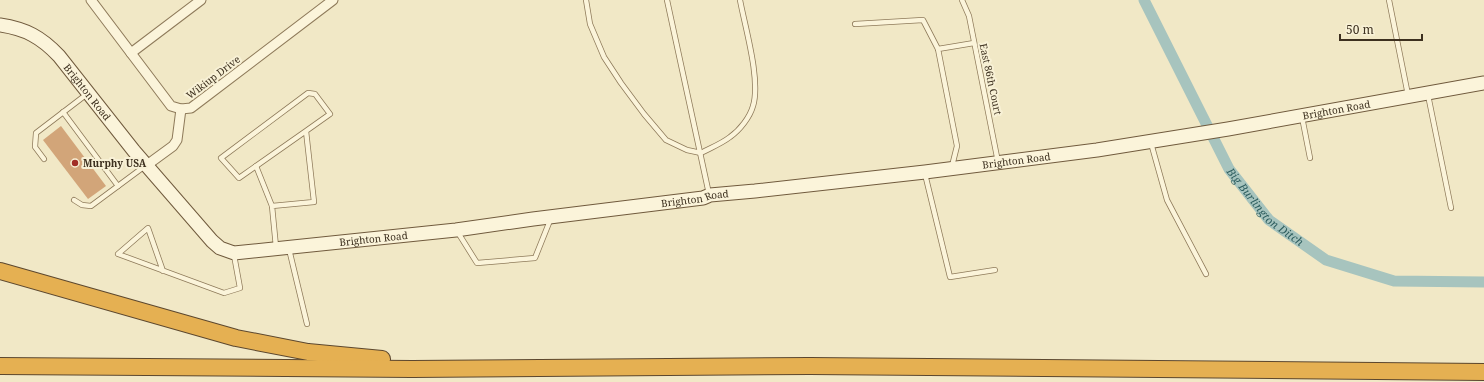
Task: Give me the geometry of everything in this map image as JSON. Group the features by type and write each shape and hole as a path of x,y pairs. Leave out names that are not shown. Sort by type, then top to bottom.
{"highway":[{"path":"0,271 170,320 271,346 341,356 381,359 445,359 482,368"},
{"path":"0,366 412,369 810,366 1484,372"}],"street":[{"name":"Wikiup Drive","path":"91,0 171,106 181,109 191,108 332,0"},
{"path":"131,53 201,0"},
{"name":"Brighton Road","path":"0,25 16,28 29,33 48,44 89,93 134,151 212,241 220,248 234,253 456,230 552,216 702,198 710,195 925,172 1097,150 1228,129 1484,83"},
{"path":"147,165 173,146 177,140 181,109"}],"lane":[{"path":"586,0 590,24 604,57 644,114 666,140 687,150 700,153 731,137 748,119 754,104 755,87 752,58 740,0"},
{"path":"667,0 710,195"},
{"name":"East 86th Court","path":"962,0 969,16 998,162"},
{"path":"1390,0 1408,96"},
{"path":"855,24 923,20 938,49 957,146 952,168"},
{"path":"938,49 974,43"},
{"path":"44,159 35,147 36,134 89,93"},
{"path":"308,93 315,94 330,114 306,131 239,178 221,158 308,93"},
{"path":"1427,93 1451,208"},
{"path":"64,112 118,186"},
{"path":"1302,115 1310,158"},
{"path":"272,206 314,202 306,131"},
{"path":"1150,141 1167,200 1206,274"},
{"path":"74,200 82,205 91,206 147,165"},
{"path":"256,166 272,206 283,248 307,324"},
{"path":"925,172 950,277 995,270"},
{"path":"456,230 476,263 535,258 552,216"},
{"path":"163,271 148,228 118,254 163,271 224,293 240,288 234,253"}],"building":[{"name":"Murphy USA","path":"61,126 106,186 88,199 43,140"}],"waterway":[{"name":"Big Burlington Ditch","path":"1144,0 1229,169 1269,220 1326,260 1394,281 1484,282"}],"place":[{"name":"Murphy USA","path":"75,163"}]}
